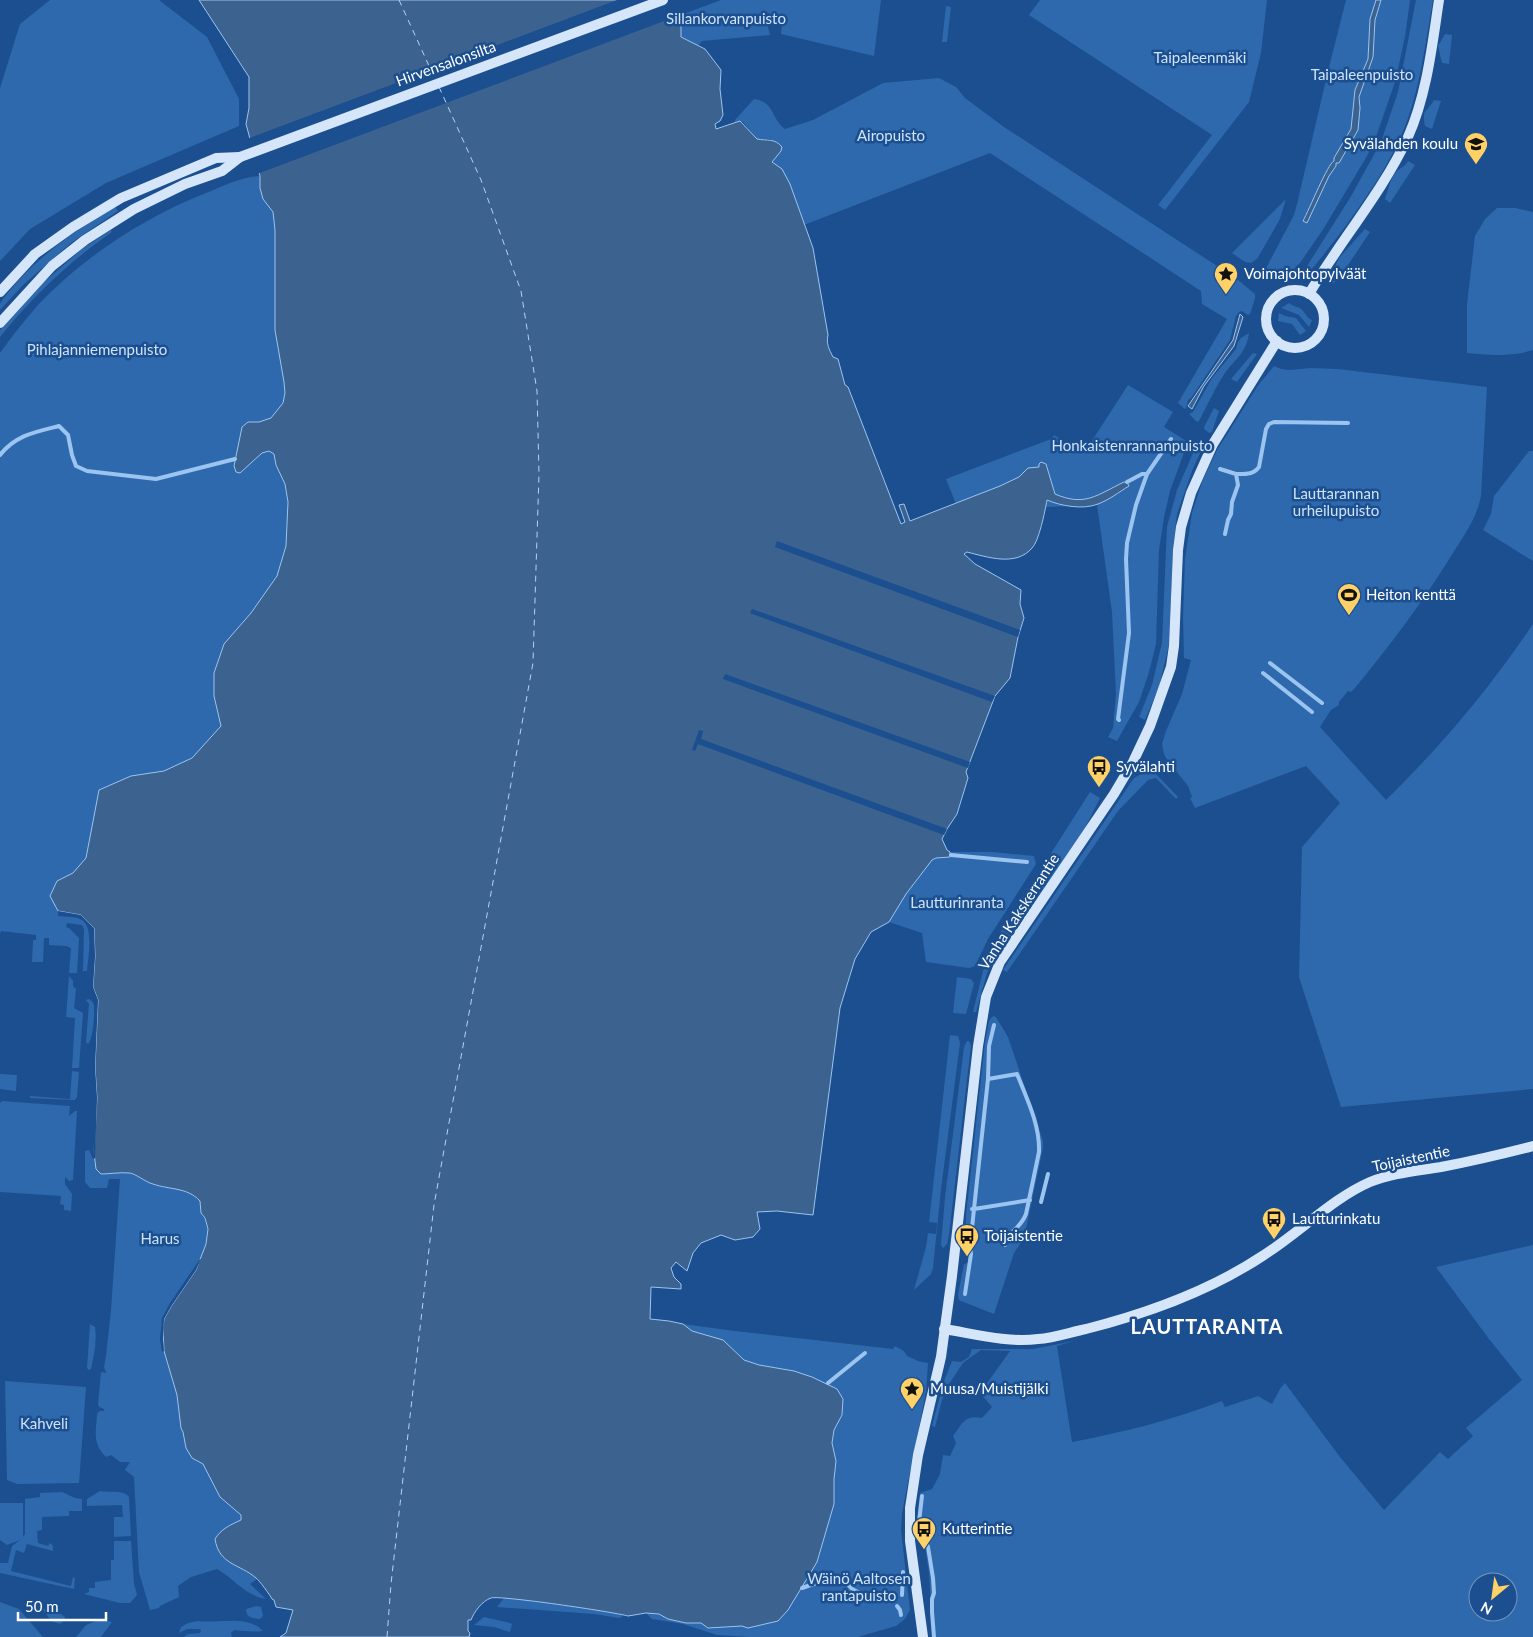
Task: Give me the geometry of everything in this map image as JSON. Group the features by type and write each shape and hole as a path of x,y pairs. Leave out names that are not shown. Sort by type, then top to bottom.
{"street":[{"name":"Hirvensalonsilta","path":"240,157 663,0"},
{"path":"1309,294 1327,262 1388,173 1408,137 1426,82 1439,0"},
{"path":"0,292 36,254 81,222 121,198 216,158 240,157"},
{"path":"0,322 52,266 85,240 134,209 185,184 222,171 240,157"},
{"path":"1295,290 1309,294 1319,304 1324,317 1317,338 1298,348 1286,346 1277,341 1268,330 1266,323 1271,303 1288,291 1295,290"},
{"name":"Vanha Kakskerrantie","path":"922,1634 910,1541 910,1508 918,1455 941,1357 978,1046 986,997 1000,962 1114,794 1133,762 1150,726 1171,667 1176,629 1178,550 1181,527 1191,493 1213,444 1277,341"},
{"name":"Toijaistentie","path":"944,1329 1003,1338 1038,1339 1108,1323 1147,1311 1207,1287 1235,1273 1265,1255 1347,1194 1370,1182 1477,1160 1533,1146"}],"green space":[{"path":"50,0 159,0 207,37 239,99 239,126 106,183 30,229 0,261 0,88 20,24"},
{"name":"Sillankorvanpuisto","path":"721,0 881,0 874,56 781,34 782,24 774,16 764,11 770,35 702,41 698,46 681,37 678,16"},
{"name":"Taipaleenmäki","path":"1040,0 1267,0 1261,53 1249,102 1165,210 1158,205 1212,135 1029,15"},
{"name":"Taipaleenpuisto","path":"1346,0 1410,0 1405,37 1395,82 1376,137 1367,156 1324,228 1294,269 1268,278 1263,274 1294,215"},
{"path":"1416,0 1433,0 1418,85 1402,134 1384,169 1361,205 1311,270 1307,266 1350,198 1381,142 1398,92"},
{"path":"946,6 951,7 947,42 942,42"},
{"path":"1445,34 1452,35 1449,64 1442,63 1438,46"},
{"name":"Airopuisto","path":"939,78 956,87 965,98 1004,127 1237,279 1255,294 1250,314 1248,315 1242,311 1236,316 1230,340 1188,400 1185,409 1178,403 1227,319 1202,304 1201,291 990,153 804,225 773,203 771,139 757,139 743,122 735,122 754,99 766,103 785,129 813,120 883,83"},
{"path":"1434,100 1441,101 1432,129 1425,126 1424,116"},
{"path":"1408,161 1415,165 1390,203 1385,199 1394,175"},
{"name":"Pihlajanniemenpuisto","path":"260,176 260,188 326,232 272,680 55,907 58,911 58,916 82,920 88,930 87,971 83,971 84,929 82,925 67,923 66,927 79,938 77,973 69,973 71,948 49,945 49,938 44,938 43,962 32,962 33,940 36,940 36,935 1,931 0,934 0,353 38,305 56,287 116,240 138,226 183,203 233,182"},
{"path":"1286,199 1280,219 1257,259 1251,263 1245,262 1232,253"},
{"path":"115,207 118,211 71,243 23,285 0,310 0,304 15,284 54,247"},
{"path":"1497,208 1515,208 1533,212 1533,350 1508,355 1467,353 1467,304 1475,236 1485,219"},
{"path":"1365,229 1370,232 1338,280 1332,284 1328,282 1339,258"},
{"path":"111,230 112,232 52,280 0,337 0,330 43,283 82,249"},
{"path":"1289,303 1302,309 1312,320 1309,327 1299,315 1281,308"},
{"path":"1279,313 1296,318 1306,331 1300,335 1292,324 1278,321"},
{"path":"1249,333 1245,347 1223,376 1197,422 1189,414 1193,412 1212,378 1236,349 1238,342"},
{"path":"1253,353 1257,354 1237,382 1231,379"},
{"name":"Lauttarannan urheilupuisto","path":"1274,366 1290,370 1310,368 1338,369 1487,387 1481,496 1473,520 1439,575 1404,625 1354,689 1351,692 1348,691 1339,702 1339,705 1331,710 1320,727 1386,800 1464,716 1533,624 1533,1089 1341,1107 1299,977 1302,847 1340,803 1306,766 1195,808 1190,798 1192,797 1188,786 1164,754 1162,744 1182,694 1191,660 1184,658 1183,618 1185,559 1192,513 1202,482 1217,450 1259,384"},
{"name":"Honkaistenrannanpuisto","path":"1128,385 1173,412 1164,427 1188,442 1170,491 1164,517 1159,550 1156,644 1139,702 1117,741 1108,737 1113,728 1116,694 1112,612 1097,505 1046,507 1033,548 1026,554 1018,557 1001,559 967,552 964,554 975,564 992,573 980,574 929,532 958,509 946,479 1051,439 1054,435 1084,453"},
{"path":"1214,408 1219,411 1212,432 1209,433 1204,427"},
{"path":"1196,446 1201,451 1177,514 1173,548 1169,645 1159,687 1145,720 1139,717 1152,685 1162,643 1167,527 1177,490"},
{"path":"1529,451 1533,451 1533,561 1483,530 1491,514 1494,496"},
{"path":"1143,773 1156,774 1178,797 1176,799 1156,778 1148,780 1118,811 1007,972 1003,970 1134,778"},
{"path":"1090,792 1100,798 1084,830 996,957 987,973 976,1012 973,1012 983,971 997,938"},
{"name":"Lautturinranta","path":"944,835 942,839 947,850 950,852 992,852 1034,856 1036,864 988,939 975,966 969,968 926,962 922,933 889,922 871,932 862,945 855,894"},
{"path":"69,976 76,989 74,1008 83,1013 79,1068 72,1068 75,1018 66,1017"},
{"path":"957,977 971,979 974,983 966,1014 953,1013"},
{"path":"89,999 94,1006 94,1015 88,1044 86,1042 89,1004 86,1000"},
{"path":"993,1016 996,1017 1008,1037 1043,1141 1024,1238 1014,1253 994,1314 959,1300 958,1295 964,1264 968,1263 966,1215 985,1042 989,1021"},
{"path":"950,1035 958,1036 960,1043 933,1268 931,1274 914,1290 928,1233 936,1234 937,1223 929,1222"},
{"path":"967,1041 971,1045 949,1235 947,1244 943,1248 941,1245 945,1197 964,1047"},
{"path":"72,1071 79,1072 77,1097 75,1100 30,1098 30,1096 70,1099"},
{"path":"0,1074 17,1075 16,1091 0,1089"},
{"path":"2,1101 70,1106 69,1116 77,1111 73,1180 69,1181 65,1177 65,1184 72,1194 71,1211 64,1210 64,1205 60,1204 61,1196 0,1192 0,1103"},
{"name":"Harus","path":"89,1150 93,1159 189,1192 200,1201 201,1213 205,1219 208,1233 204,1252 196,1270 182,1363 264,1574 250,1584 266,1599 246,1591 217,1569 191,1577 178,1586 179,1597 159,1608 150,1610 139,1572 134,1477 125,1470 130,1462 120,1462 111,1455 106,1457 99,1447 96,1437 97,1414 99,1411 104,1411 98,1404 101,1372 106,1373 104,1367 111,1310 120,1179 109,1179 107,1188 90,1188 85,1182 85,1151"},
{"path":"1533,1245 1533,1637 933,1637 929,1573 925,1546 918,1530 917,1519 920,1493 932,1489 940,1474 943,1455 950,1456 956,1443 953,1436 962,1424 971,1418 982,1418 992,1407 980,1393 1010,1351 981,1350 963,1363 947,1387 935,1427 932,1426 944,1381 952,1361 961,1362 969,1357 972,1349 1033,1349 1074,1341 1057,1346 1072,1442 1148,1425 1222,1401 1225,1407 1258,1396 1272,1404 1285,1383 1340,1457 1384,1510 1440,1452 1448,1459 1473,1436 1466,1428 1522,1380 1436,1267"},
{"name":"Wäinö Aaltosen rantapuisto","path":"669,1321 735,1331 893,1349 895,1346 904,1351 907,1356 928,1363 926,1392 902,1513 901,1530 910,1610 905,1619 896,1626 858,1637 750,1637 717,1635 683,1624 652,1619 646,1613 653,1603"},
{"path":"90,1324 95,1327 96,1337 91,1369 89,1370 87,1368"},
{"name":"Kahveli","path":"5,1381 86,1387 79,1483 17,1484 7,1480"},
{"path":"100,1491 120,1492 129,1497 131,1536 114,1537 114,1517 123,1517 122,1505 87,1506 87,1499"},
{"path":"62,1492 82,1499 82,1511 69,1511 69,1516 42,1517 42,1530 37,1531 38,1543 48,1546 50,1543 53,1546 53,1551 27,1544 24,1553 16,1550 11,1571 71,1586 73,1577 75,1578 74,1589 0,1573 0,1563 8,1563 12,1546 20,1540 7,1545 0,1540 0,1503 23,1503 23,1537 25,1534 25,1499 40,1497 40,1493"},
{"path":"114,1541 131,1541 134,1583 137,1595 130,1603 120,1603 84,1594 89,1592 89,1588 95,1588 95,1582 111,1580 111,1560 114,1560"},
{"path":"494,1590 623,1614 619,1618 594,1614 497,1607 504,1598 492,1597"},
{"path":"0,1602 19,1609 43,1637 0,1637"},
{"path":"256,1606 261,1607 263,1616 260,1619 250,1617 246,1612 246,1609"},
{"path":"42,1608 61,1614 65,1617 64,1621 60,1624 51,1621"},
{"path":"484,1617 512,1624 510,1632 494,1627 474,1625"},
{"path":"101,1619 112,1622 101,1637 76,1637 86,1625"},
{"path":"198,1621 241,1621 256,1626 263,1631 234,1630 231,1633 232,1637 184,1637 188,1634 200,1633 201,1630 199,1629 187,1629 179,1633 181,1627"}],"shaded area":[{"path":"199,0 671,0 681,27 681,37 705,49 721,70 720,89 723,115 720,121 715,124 716,129 740,121 757,139 774,141 782,147 772,162 782,169 790,184 813,248 828,335 828,346 833,357 838,359 845,385 848,387 901,524 905,522 899,505 904,504 910,521 1000,486 1019,477 1028,468 1039,467 1041,462 1046,464 1055,494 1065,498 1091,498 1124,482 1127,482 1129,486 1092,506 1072,507 1047,500 1035,544 1025,554 1018,557 1001,559 967,552 964,554 975,564 1021,590 1020,604 1024,618 1018,637 1010,678 995,696 966,772 968,778 957,814 942,839 947,850 950,852 950,857 932,860 906,894 889,922 871,932 855,959 840,1008 813,1215 777,1211 757,1212 760,1229 753,1237 735,1240 721,1235 701,1243 693,1253 687,1271 676,1262 671,1268 674,1277 681,1284 681,1289 651,1287 650,1319 683,1324 692,1331 723,1340 744,1360 812,1377 837,1389 843,1399 842,1415 834,1430 832,1443 836,1461 834,1504 817,1562 788,1610 778,1621 748,1628 742,1626 708,1628 701,1623 686,1623 668,1619 659,1614 646,1613 628,1616 535,1601 491,1598 476,1610 471,1620 468,1620 469,1637 280,1637 286,1633 293,1610 276,1607 274,1600 257,1579 231,1563 217,1548 215,1539 217,1536 226,1528 241,1520 241,1515 220,1497 203,1464 192,1458 186,1448 181,1428 177,1395 164,1351 163,1328 164,1319 196,1270 206,1244 208,1229 205,1218 201,1213 200,1201 190,1193 150,1183 131,1173 101,1174 96,1169 94,1153 97,1098 95,1067 98,1000 93,987 94,928 81,915 58,911 50,896 57,881 73,873 86,858 99,790 131,776 164,771 192,758 221,726 214,696 214,673 224,644 251,613 277,576 286,546 288,502 285,484 276,465 274,454 269,451 262,453 240,473 236,472 234,466 242,427 248,422 259,422 271,418 283,403 285,393 275,330 275,230 273,212 263,199 260,188 260,176 246,124 249,108 249,77"},
{"path":"1376,0 1381,0 1375,20 1373,57 1359,97 1358,130 1339,163 1336,163 1307,223 1303,221 1327,170 1351,129 1355,90 1368,59 1370,19"},
{"path":"1240,314 1243,317 1234,346 1204,386 1192,409 1188,406 1233,340"}],"pier":[{"path":"617,0 674,0 680,15 257,174 247,139"},
{"path":"777,541 1020,630 1018,637 775,547"},
{"path":"752,609 995,696 992,702 750,613"},
{"path":"725,674 970,762 968,768 723,679"},
{"path":"699,730 703,731 701,739 947,829 944,835 698,744 695,751 692,750"},
{"path":"58,911 81,915 94,928 93,987 98,1000 95,1067 97,1098 95,1158 93,1159 95,1001 91,987 93,956 91,929 80,917 58,914"},
{"path":"200,1259 196,1270 164,1319 164,1351 162,1352 160,1339 162,1318"}],"waterway":[{"path":"1236,474 1251,473 1259,467 1266,429 1269,424 1274,422 1348,423"},
{"path":"0,455 19,439 59,426 68,435 76,466 87,471 156,479 235,459"},
{"path":"1127,482 1142,474 1147,474 1171,439"},
{"path":"1220,469 1236,474 1238,485 1225,534"},
{"path":"1119,720 1129,633 1127,543 1136,505 1147,474"},
{"path":"1270,663 1322,703"},
{"path":"1263,673 1312,712"},
{"path":"951,855 1027,862"},
{"path":"972,1209 974,1209 988,1079 989,1046 994,1025"},
{"path":"988,1079 1017,1074 1032,1112 1039,1142 1039,1152 1026,1214 1017,1228 1003,1237 1005,1245"},
{"path":"1041,1202 1048,1174"},
{"path":"965,1294 971,1254 974,1209 1030,1200"},
{"path":"828,1383 865,1353"},
{"path":"922,1496 919,1522 928,1547 933,1578 932,1612 934,1637"},
{"path":"902,1595 903,1572"},
{"path":"802,1588 828,1579 838,1579 846,1582 852,1589 866,1596"},
{"path":"897,1606 901,1615"}],"ferry route":[{"path":"399,0 435,79"},
{"path":"387,1637 391,1584 434,1205 533,663 539,474 537,391 521,291 481,180 439,87"}],"place":[{"name":"Syvälahden koulu","path":"1476,165"},
{"name":"Voimajohtopylväät","path":"1226,295"},
{"name":"Heiton kenttä","path":"1349,616"},
{"name":"Syvälahti","path":"1099,788"},
{"name":"Lautturinkatu","path":"1274,1240"},
{"name":"Toijaistentie","path":"967,1257"},
{"name":"Muusa/Muistijälki","path":"912,1410"},
{"name":"Kutterintie","path":"924,1550"}],"district":[{"name":"LAUTTARANTA","path":"1207,1327"}]}
